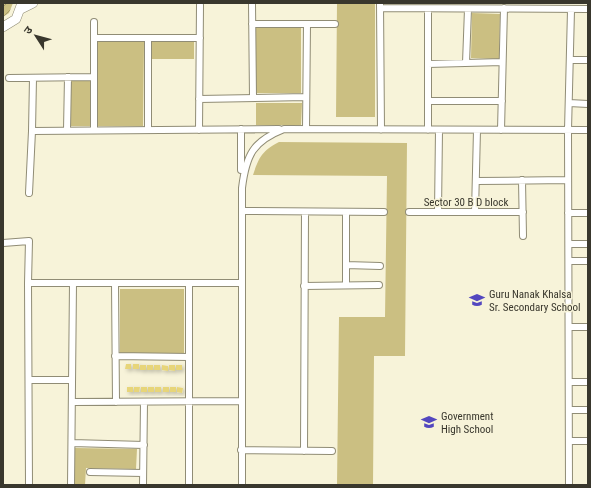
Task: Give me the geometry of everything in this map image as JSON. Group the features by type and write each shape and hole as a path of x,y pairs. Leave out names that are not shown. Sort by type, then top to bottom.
{"main road":[{"path":"4,29 16,18 21,6 33,3"}],"street":[{"path":"252,3 253,98"},
{"path":"199,130 200,5"},
{"path":"381,130 380,6 428,9 588,9"},
{"path":"501,130 504,8"},
{"path":"428,9 428,130"},
{"path":"466,63 468,9"},
{"path":"569,485 568,130 571,10"},
{"path":"94,22 94,130"},
{"path":"252,24 335,24"},
{"path":"306,24 306,129"},
{"path":"94,38 200,38"},
{"path":"148,38 148,130"},
{"path":"570,60 588,60"},
{"path":"428,64 502,62"},
{"path":"67,130 68,77"},
{"path":"9,78 94,77"},
{"path":"29,193 33,78"},
{"path":"199,99 306,97"},
{"path":"428,101 502,101"},
{"path":"569,103 588,104"},
{"path":"32,131 241,129 588,130"},
{"path":"241,129 242,485"},
{"path":"242,188 244,167 250,152 260,141 284,129"},
{"path":"438,212 439,130"},
{"path":"475,212 477,130"},
{"path":"522,180 523,236"},
{"path":"476,181 568,180"},
{"path":"242,212 384,212"},
{"path":"304,451 305,212"},
{"path":"346,212 346,285"},
{"name":"Sector 30 B D block","path":"409,212 523,212"},
{"path":"568,213 588,213"},
{"path":"3,243 29,241 30,485"},
{"path":"569,244 588,244"},
{"path":"568,261 588,261"},
{"path":"346,265 380,266"},
{"path":"28,283 241,283"},
{"path":"71,485 73,283"},
{"path":"115,283 116,402"},
{"path":"189,283 189,485"},
{"path":"304,286 379,285"},
{"path":"569,327 588,327"},
{"path":"116,356 189,357"},
{"path":"29,380 72,380"},
{"path":"569,382 588,382"},
{"path":"72,402 241,401"},
{"path":"143,485 144,402"},
{"path":"569,410 588,410"},
{"path":"569,441 588,441"},
{"path":"72,444 144,445"},
{"path":"241,450 332,451"},
{"path":"90,472 144,473"}],"shaded area":[{"path":"3,3 13,3 9,13 3,17"},
{"path":"337,3 375,3 375,117 336,117"},
{"path":"472,13 500,14 499,59 471,58"},
{"path":"256,26 301,26 301,93 256,93"},
{"path":"98,42 144,42 143,126 97,126"},
{"path":"152,42 194,42 194,59 152,59"},
{"path":"71,80 91,80 91,126 71,126"},
{"path":"256,103 302,103 301,125 256,125"},
{"path":"279,142 407,143 405,356 374,356 373,485 337,485 339,317 385,317 387,176 253,175 262,155 269,148"},
{"path":"120,289 184,289 184,353 120,353"},
{"path":"75,448 137,449 136,469 86,468 85,485 74,485"}],"building":[{"path":"126,364 131,364 131,369 125,369"},
{"path":"133,364 139,364 139,369 133,369"},
{"path":"140,365 146,365 146,370 140,370"},
{"path":"147,365 153,365 153,370 147,370"},
{"path":"154,365 160,365 160,370 154,370"},
{"path":"162,365 168,366 168,371 162,370"},
{"path":"169,365 175,365 175,371 169,370"},
{"path":"176,365 182,365 182,370 176,370"},
{"path":"127,387 133,387 133,392 127,392"},
{"path":"134,387 140,387 139,392 134,392"},
{"path":"141,387 147,387 147,392 141,392"},
{"path":"148,387 154,387 154,392 148,392"},
{"path":"155,387 161,387 161,392 155,392"},
{"path":"163,387 169,387 169,392 163,392"},
{"path":"170,387 176,387 176,392 170,392"},
{"path":"177,387 183,388 182,393 177,392"}],"place":[{"name":"Guru Nanak Khalsa Sr. Secondary School","path":"477,300"},
{"name":"Government High School","path":"429,422"}]}
